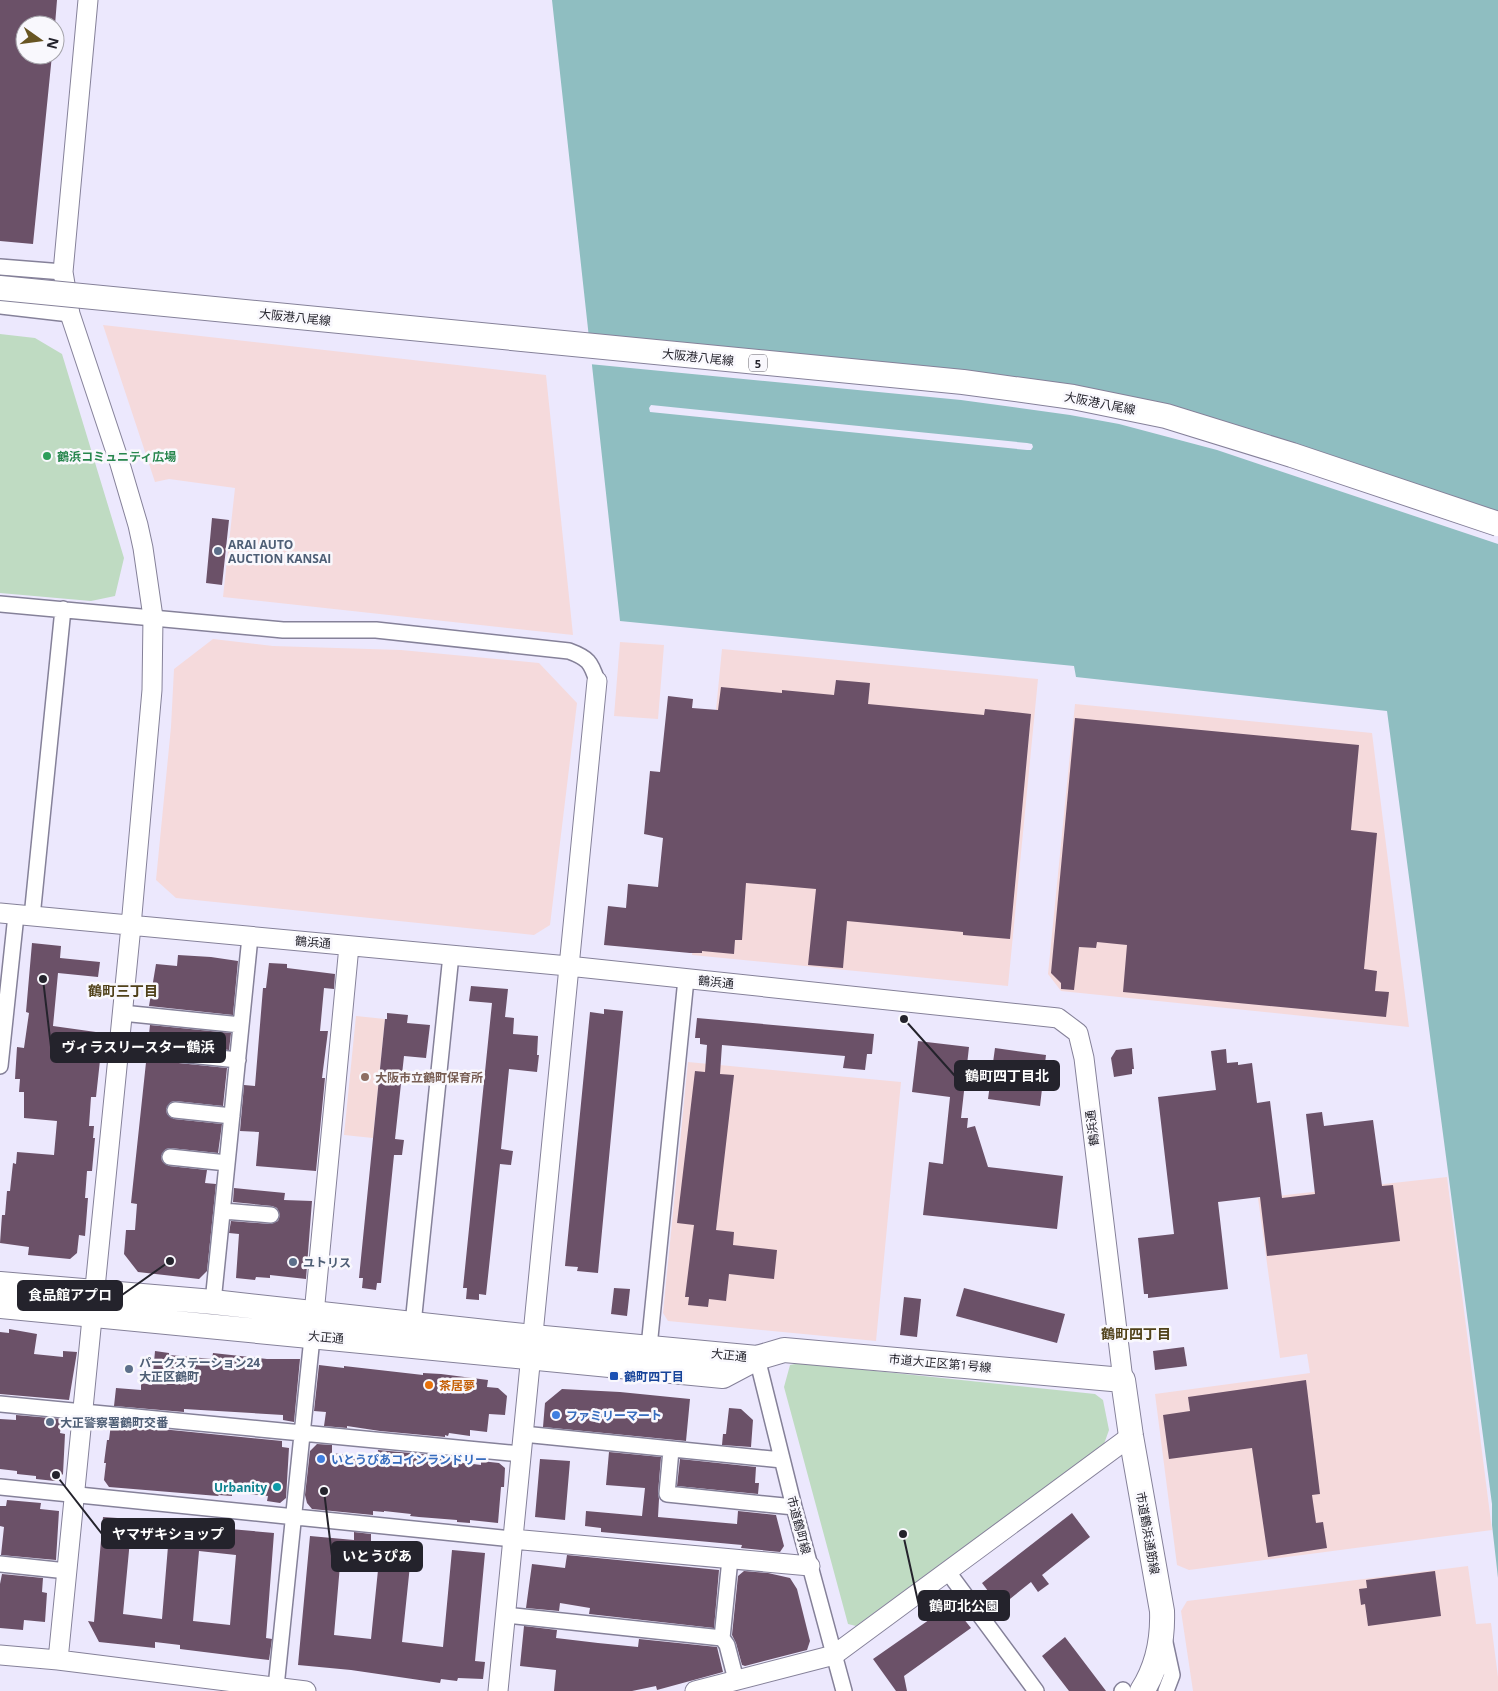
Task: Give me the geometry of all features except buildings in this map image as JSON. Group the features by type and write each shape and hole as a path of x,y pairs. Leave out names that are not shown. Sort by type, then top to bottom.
{"main road":[{"name":"大阪港八尾線","path":"0,288 954,381 1073,396 1166,416 1213,430 1498,524"},
{"name":"大正通","path":"0,1284 213,1302 313,1325 532,1347 649,1347 757,1358"},
{"name":"大正通","path":"0,1306 93,1316 313,1325 413,1324 532,1347 723,1376 757,1358"},
{"name":"市道大正区第1号線","path":"757,1358 784,1350 1123,1380"},
{"name":"市道鶴浜通筋線","path":"1123,1380 1162,1611 1163,1629 1152,1689"}],"street":[{"path":"58,1660 93,1316 152,690 153,617 143,548 120,464 70,314 63,272 88,0"},
{"path":"0,267 63,272"},
{"path":"0,306 70,314"},
{"path":"0,604 283,630 376,630 570,652 583,656 592,666 596,680 498,1691"},
{"path":"0,1066 16,915 63,610"},
{"name":"鶴浜通","path":"16,915 568,966 1058,1018 1078,1033 1084,1058 1123,1380"},
{"path":"213,1302 250,937"},
{"path":"276,1687 349,946"},
{"path":"413,1324 451,955"},
{"path":"649,1347 686,979"},
{"path":"122,1013 241,1025"},
{"path":"170,1053 238,1060"},
{"path":"175,1110 232,1116"},
{"path":"170,1158 227,1163"},
{"path":"223,1211 271,1215"},
{"name":"市道鶴町線","path":"757,1358 794,1507 844,1691"},
{"path":"0,1404 521,1454"},
{"path":"523,1434 782,1460"},
{"path":"695,1691 834,1655 1131,1436"},
{"path":"671,1450 667,1494 794,1507"},
{"path":"0,1487 512,1539 810,1566"},
{"path":"722,1638 730,1559"},
{"path":"0,1564 67,1571"},
{"path":"948,1572 1036,1691"},
{"path":"505,1615 722,1638 728,1645 736,1680"},
{"path":"0,1655 58,1660 306,1691"}],"shaded area":[{"path":"552,0 1498,0 1498,1578 1492,1525 1492,1504 1387,711 1076,677 1074,666 620,621"},
{"path":"103,325 546,375 573,635 223,597 235,488 169,479 155,482"},
{"name":"鶴浜コミュニティ広場","path":"0,334 35,338 62,354 124,558 115,596 91,601 0,593"},
{"path":"213,639 273,646 401,650 539,663 577,703 550,925 534,935 176,898 156,880 171,727 174,669"},
{"path":"620,642 664,645 658,719 614,716"},
{"path":"722,649 1038,679 1008,986 692,955"},
{"path":"1075,704 1372,733 1409,1027 1061,991 1048,974"},
{"name":"大阪市立鶴町保育所","path":"356,1016 385,1019 373,1138 344,1135"},
{"path":"688,1062 901,1082 876,1341 668,1321 663,1313"},
{"path":"1447,1177 1492,1530 1189,1570 1177,1565 1155,1394 1310,1373 1307,1354 1280,1358 1258,1198"},
{"path":"800,1363 1095,1394 1103,1400 1109,1430 1104,1444 856,1626 848,1624 784,1387 790,1365"},
{"path":"1468,1566 1476,1624 1491,1623 1498,1691 1193,1691 1181,1611 1187,1601"}],"pier":[{"path":"586,335 1074,386 1124,395 1227,422 1498,513 1498,544 1217,450 1119,424 1070,415 961,400 589,364"},
{"path":"651,405 1027,443 1032,444 1033,447 1031,450 1027,450 650,412 649,408"}],"place":[{"name":"鶴浜コミュニティ広場","path":"47,456"},
{"name":"ARAI AUTO AUCTION KANSAI","path":"218,551"},
{"name":"ヴィラスリースター鶴浜","path":"43,979"},
{"name":"鶴町四丁目北","path":"904,1019"},
{"name":"大阪市立鶴町保育所","path":"365,1077"},
{"name":"食品館アプロ","path":"170,1261"},
{"name":"ユトリス","path":"293,1262"},
{"name":"パークステーション24 大正区鶴町","path":"129,1369"},
{"name":"鶴町四丁目","path":"614,1376"},
{"name":"茶居夢","path":"429,1385"},
{"name":"ファミリーマート","path":"556,1415"},
{"name":"大正警察署鶴町交番","path":"50,1422"},
{"name":"いとうぴあコインランドリー","path":"321,1459"},
{"name":"ヤマザキショップ","path":"56,1475"},
{"name":"Urbanity","path":"277,1487"},
{"name":"いとうぴあ","path":"324,1491"},
{"name":"鶴町北公園","path":"903,1534"}],"district":[{"name":"鶴町三丁目","path":"123,990"},
{"name":"鶴町四丁目","path":"1136,1333"}]}
